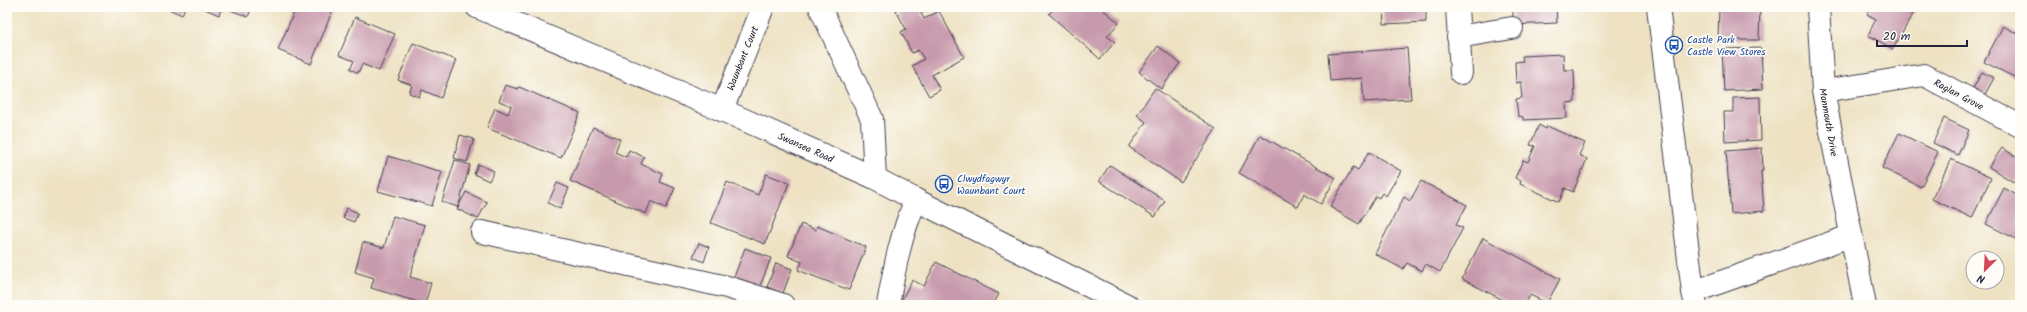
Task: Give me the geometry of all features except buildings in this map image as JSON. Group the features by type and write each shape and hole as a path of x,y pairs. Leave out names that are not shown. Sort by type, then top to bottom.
{"street":[{"name":"Swansea Road","path":"477,7 722,110 875,178 1127,305"},
{"name":"Waunbant Court","path":"722,110 763,7"},
{"path":"820,7 872,119 875,178"},
{"path":"1457,7 1461,73"},
{"path":"1658,7 1694,298 1850,236"},
{"name":"Monmouth Drive","path":"1818,7 1823,91 1850,236 1865,305"},
{"path":"1458,37 1512,28"},
{"name":"Raglan Grove","path":"1823,91 1924,76 2020,126"},
{"path":"888,305 893,272 909,215 916,200"},
{"path":"482,232 727,286 783,305"}],"place":[{"name":"Castle Park Castle View Stores","path":"1674,45"},
{"name":"Clwydfagwyr Waunbant Court","path":"944,184"}]}
